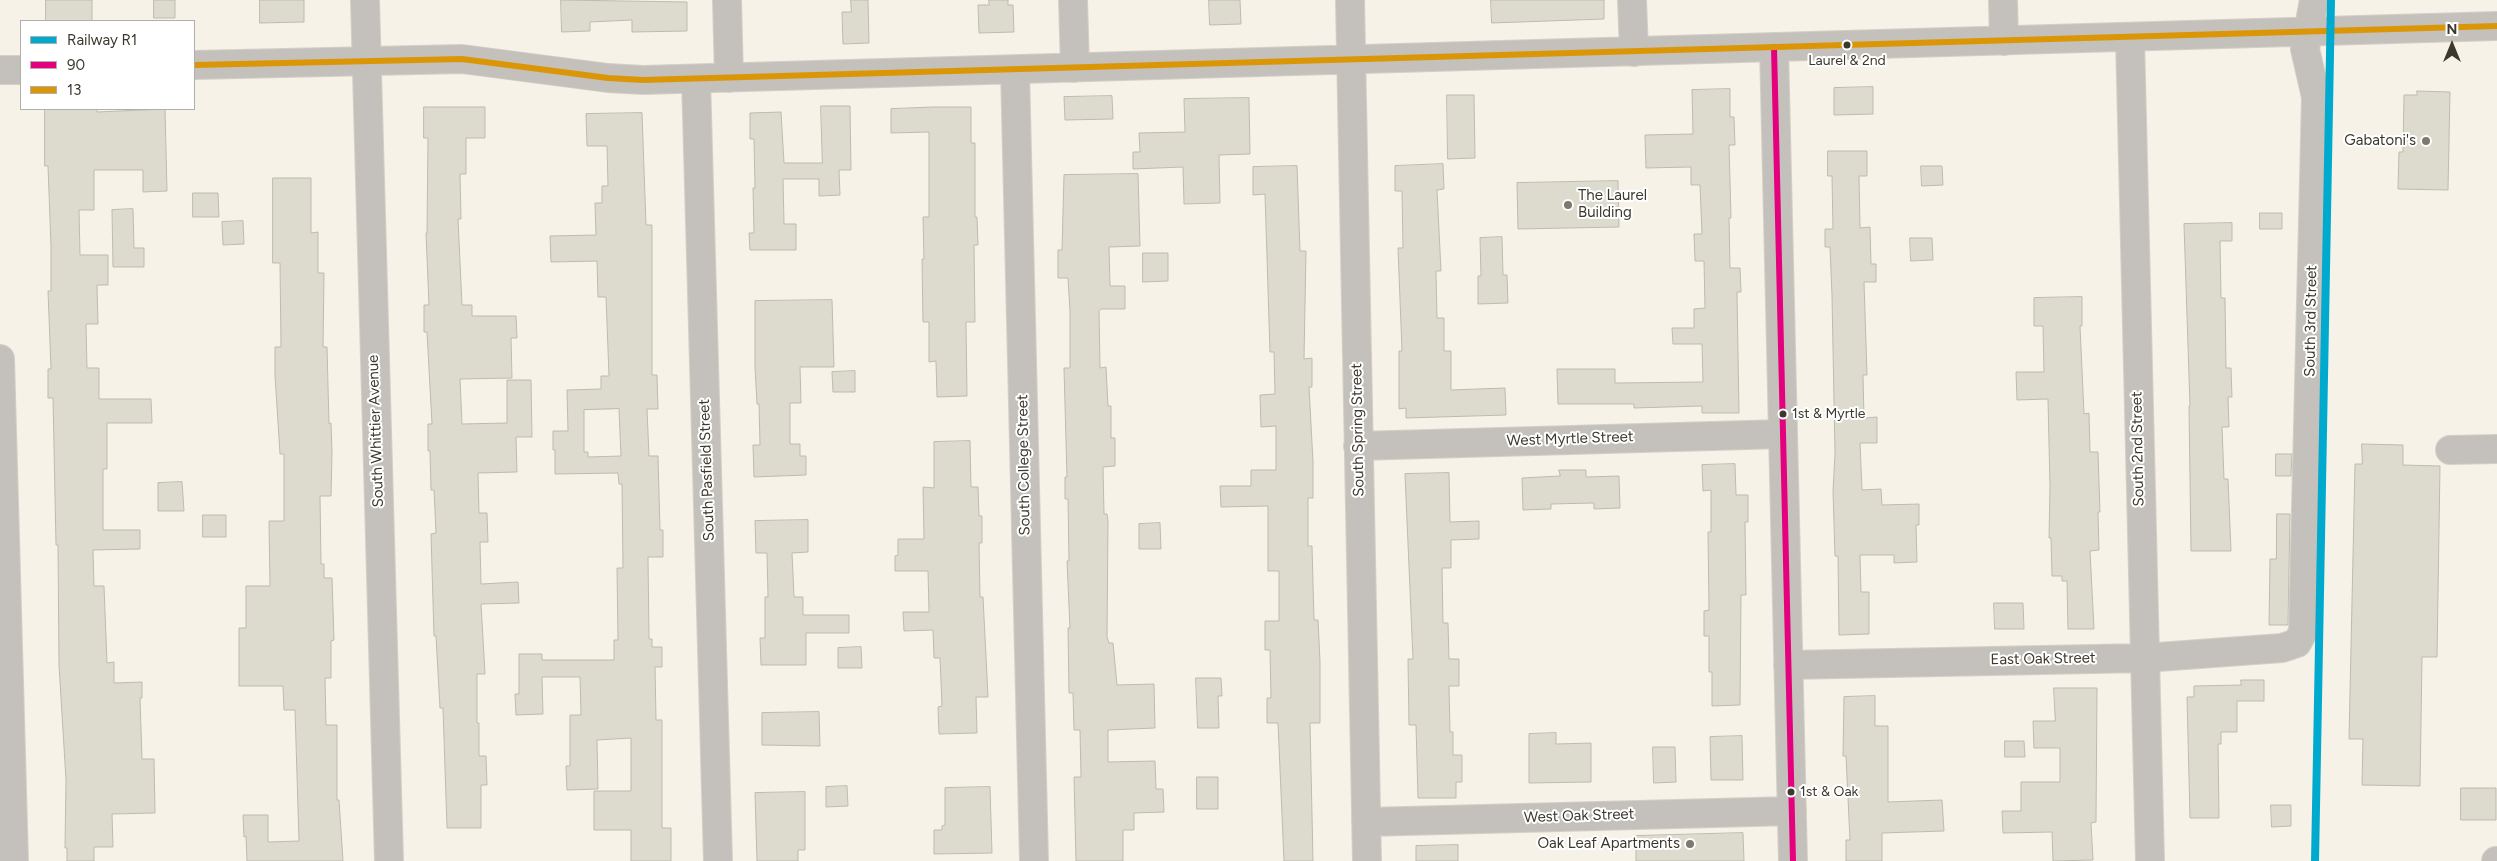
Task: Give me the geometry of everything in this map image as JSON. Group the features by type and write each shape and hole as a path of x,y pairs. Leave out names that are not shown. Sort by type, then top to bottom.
{"street":[{"name":"South Whittier Avenue","path":"365,0 389,861"},
{"path":"727,0 729,78"},
{"path":"1073,0 1075,68"},
{"name":"South Spring Street","path":"1350,0 1367,861"},
{"path":"1632,0 1634,52"},
{"path":"2003,0 2004,41"},
{"name":"South 3rd Street","path":"2296,642 2303,632 2316,106 2316,97 2305,55 2314,0"},
{"path":"195,65 462,59 608,78 643,80 2497,26"},
{"name":"South 2nd Street","path":"2130,38 2150,861"},
{"path":"1774,47 1793,861"},
{"path":"0,70 20,70"},
{"name":"South College Street","path":"1015,70 1034,861"},
{"name":"South Pasfield Street","path":"696,79 718,861"},
{"path":"0,359 5,728 14,861"},
{"name":"West Myrtle Street","path":"1358,446 1783,434"},
{"path":"2450,450 2497,449"},
{"name":"East Oak Street","path":"1788,665 2144,658 2282,648 2296,642"},
{"name":"West Oak Street","path":"1366,822 1792,811"}],"building":[{"path":"46,0 92,0 92,20 46,20"},
{"path":"154,0 175,0 175,18 154,18"},
{"path":"260,0 304,0 304,22 260,23"},
{"path":"561,0 687,2 687,31 632,32 632,20 590,22 590,31 562,32"},
{"path":"851,0 868,0 869,43 843,44 842,12 851,12"},
{"path":"989,0 1008,0 1008,5 1013,5 1014,32 979,33 978,5 989,5"},
{"path":"1209,0 1240,0 1241,24 1210,25"},
{"path":"1491,0 1604,0 1604,19 1492,23"},
{"path":"1873,87 1873,114 1834,115 1834,88"},
{"path":"1730,89 1730,117 1734,117 1735,145 1729,145 1730,268 1740,268 1741,292 1737,292 1739,413 1702,413 1702,406 1634,408 1634,404 1558,404 1557,369 1615,369 1615,383 1703,382 1702,344 1673,344 1672,328 1694,328 1694,309 1705,308 1704,261 1695,261 1694,234 1702,234 1700,185 1691,185 1691,167 1646,168 1645,135 1693,134 1692,90"},
{"path":"2417,91 2450,92 2448,190 2398,189 2399,152 2403,152 2404,95 2417,95"},
{"path":"1447,95 1474,95 1475,158 1448,159"},
{"path":"1112,96 1113,119 1065,120 1064,97"},
{"path":"1249,98 1250,154 1219,155 1220,203 1184,204 1183,167 1133,169 1133,152 1140,152 1139,133 1185,132 1184,99"},
{"path":"821,106 850,106 851,170 839,170 840,195 819,196 819,179 783,179 784,224 796,224 796,250 750,250 749,233 754,233 753,188 755,188 754,139 750,139 750,113 781,112 784,163 822,163"},
{"path":"424,107 485,107 485,138 466,138 466,174 460,174 461,219 458,219 462,305 472,305 472,316 516,316 517,338 511,338 512,378 460,379 462,424 507,423 507,380 531,380 532,437 516,437 517,472 478,473 479,513 487,513 488,542 480,542 481,584 518,582 519,603 481,604 485,674 477,674 477,723 479,723 479,756 486,756 487,785 481,785 481,828 447,828 443,708 440,708 436,636 434,636 431,534 436,533 434,490 431,490 430,451 428,451 428,424 432,424 427,332 424,332 424,305 429,305 426,233 428,138 424,138"},
{"path":"971,107 971,143 975,143 975,217 977,217 978,245 974,245 975,322 966,322 967,396 937,397 936,361 929,362 929,322 923,322 923,217 929,217 929,132 891,133 891,109"},
{"path":"45,110 97,110 97,112 165,110 167,191 143,192 143,170 94,170 94,210 79,210 80,255 108,255 108,285 97,285 98,324 86,324 87,368 99,368 99,399 151,399 152,423 107,423 107,469 103,469 103,530 140,530 140,549 93,550 94,586 104,586 107,663 114,662 114,683 142,682 142,698 140,698 142,759 154,759 155,813 112,814 113,847 94,847 94,861 67,861 67,848 65,848 66,780 59,665 58,545 56,545 53,398 48,398 48,369 51,369 48,291 51,291 51,246 48,166 45,166"},
{"path":"642,113 646,225 652,225 652,375 657,375 658,409 647,409 649,456 658,456 660,530 663,530 663,557 648,557 649,639 652,639 652,647 662,647 662,667 655,667 656,720 662,720 662,828 671,828 671,861 631,861 631,830 594,830 594,791 631,791 631,738 597,740 598,789 567,790 566,766 570,766 570,715 581,715 580,677 542,677 543,714 516,715 515,694 519,694 519,654 542,654 542,660 614,660 614,640 618,640 617,568 623,568 622,484 619,484 618,473 555,474 555,450 553,450 553,431 568,431 567,390 601,389 601,376 609,376 606,297 598,297 597,261 551,262 550,236 596,235 595,203 602,203 602,186 608,186 607,146 587,146 586,114","holes":["619,409 621,456 588,457 588,452 584,452 584,410"]},
{"path":"1828,151 1867,151 1867,176 1859,176 1860,228 1870,227 1871,264 1876,264 1876,282 1864,282 1867,375 1863,375 1864,418 1877,417 1877,443 1860,443 1862,490 1881,489 1882,505 1919,504 1919,525 1916,525 1917,562 1894,563 1894,555 1860,555 1861,592 1869,592 1869,634 1839,635 1838,556 1835,556 1833,491 1835,454 1832,296 1830,247 1825,247 1825,229 1833,229 1832,176 1828,176"},
{"path":"1443,164 1444,189 1437,190 1441,271 1436,271 1437,318 1444,318 1444,351 1451,351 1451,390 1505,388 1506,415 1406,418 1406,408 1399,409 1399,351 1402,351 1398,248 1403,248 1402,191 1395,191 1395,166"},
{"path":"1297,166 1300,251 1306,251 1304,359 1312,358 1312,387 1309,387 1313,498 1308,498 1308,546 1312,546 1314,620 1318,620 1320,662 1320,723 1310,723 1313,861 1284,861 1278,723 1267,723 1267,698 1271,698 1270,650 1265,650 1265,621 1279,621 1279,571 1268,571 1268,506 1221,507 1220,486 1251,486 1251,470 1276,470 1276,426 1261,427 1260,395 1275,394 1274,352 1270,352 1265,194 1253,195 1253,167"},
{"path":"1921,166 1942,166 1943,185 1922,186"},
{"path":"1138,174 1140,246 1109,247 1110,286 1125,286 1125,309 1101,309 1099,311 1100,368 1106,367 1108,406 1111,406 1111,438 1115,438 1115,466 1103,467 1104,514 1107,514 1108,521 1107,637 1109,643 1113,643 1117,685 1154,684 1155,728 1108,730 1108,762 1155,761 1156,789 1163,789 1164,812 1134,813 1134,830 1123,830 1123,861 1076,861 1074,777 1081,777 1080,730 1074,730 1073,693 1069,693 1068,499 1065,499 1065,477 1067,477 1064,368 1070,368 1070,311 1068,278 1058,278 1058,250 1062,250 1064,175"},
{"path":"273,178 311,178 311,233 318,232 318,273 324,273 323,347 327,347 329,424 331,423 332,452 331,496 320,496 321,564 324,564 324,578 332,578 334,640 331,641 331,678 325,678 326,725 337,725 337,800 339,800 343,861 247,861 246,836 244,837 243,815 268,815 268,842 299,841 295,710 284,710 283,686 239,686 239,628 246,628 246,586 270,586 269,521 284,521 284,454 280,454 275,375 275,347 281,347 280,263 273,263"},
{"name":"The Laurel Building","path":"1618,181 1619,227 1518,229 1517,183"},
{"path":"193,193 218,193 219,217 193,217"},
{"path":"133,209 134,248 144,248 144,267 113,267 112,210"},
{"path":"2260,213 2282,213 2282,229 2260,229"},
{"path":"243,221 244,244 223,245 222,222"},
{"path":"2232,223 2232,241 2220,241 2221,298 2225,298 2226,368 2231,368 2232,397 2228,397 2229,427 2222,427 2224,479 2228,479 2231,551 2191,551 2190,406 2184,224"},
{"path":"1502,237 1503,275 1507,275 1508,303 1478,304 1478,276 1481,276 1480,238"},
{"path":"1910,238 1932,238 1933,260 1911,261"},
{"path":"1143,253 1168,253 1168,281 1143,282"},
{"path":"2082,297 2082,326 2080,326 2084,414 2089,413 2090,452 2098,452 2099,550 2090,551 2094,629 2068,629 2067,581 2062,581 2062,576 2052,576 2051,538 2049,538 2048,399 2017,400 2016,372 2044,372 2043,326 2034,326 2034,298"},
{"path":"832,300 834,367 800,367 801,403 790,403 790,444 800,444 800,456 806,456 806,475 754,477 753,445 760,445 759,404 757,404 755,367 755,301"},
{"path":"855,371 855,392 833,392 832,372"},
{"path":"970,441 971,487 978,487 979,516 982,516 982,543 979,543 980,597 983,597 988,697 976,697 977,733 939,734 938,707 942,706 940,658 934,658 933,630 904,631 903,612 929,612 928,571 895,571 895,556 898,555 898,539 924,539 923,487 934,488 934,442"},
{"path":"2362,444 2403,445 2403,465 2440,466 2437,657 2422,657 2420,786 2362,785 2363,739 2349,739 2355,464 2362,464"},
{"path":"2276,454 2292,454 2291,476 2276,476"},
{"path":"1735,464 1736,495 1748,495 1748,522 1745,522 1746,595 1741,595 1740,705 1712,706 1712,672 1709,672 1709,636 1704,636 1704,611 1709,610 1708,532 1711,532 1711,490 1703,491 1702,465"},
{"path":"1559,470 1586,470 1586,477 1619,476 1620,508 1594,509 1594,503 1551,504 1551,509 1523,510 1522,478 1560,476"},
{"path":"1449,473 1450,522 1479,521 1479,539 1451,540 1451,568 1442,568 1443,623 1448,623 1449,659 1459,659 1459,686 1449,686 1450,732 1453,732 1453,755 1462,755 1462,782 1456,782 1456,798 1418,798 1416,725 1409,725 1408,659 1413,659 1405,474"},
{"path":"182,482 184,511 158,511 158,483"},
{"path":"2277,514 2290,514 2288,625 2269,625 2270,559 2276,559"},
{"path":"203,515 226,515 226,537 203,537"},
{"path":"808,520 808,552 792,553 794,597 803,597 803,615 849,615 849,633 806,633 806,665 761,665 760,638 765,638 765,597 768,597 767,553 756,553 755,521"},
{"path":"1160,523 1161,549 1139,549 1139,524"},
{"path":"1994,603 2023,603 2024,629 1995,629"},
{"path":"861,647 862,668 838,668 838,648"},
{"path":"1196,678 1221,678 1222,696 1218,696 1219,728 1198,728"},
{"path":"2241,680 2264,680 2264,701 2237,701 2237,732 2221,732 2221,744 2218,744 2219,818 2190,818 2187,697 2194,697 2194,686 2241,685"},
{"path":"2054,688 2097,688 2096,822 2091,823 2093,860 2053,861 2052,832 2003,833 2002,811 2021,811 2021,782 2060,782 2060,748 2034,748 2033,721 2055,721"},
{"path":"1875,696 1875,726 1888,726 1888,802 1942,800 1944,831 1882,833 1882,861 1846,861 1846,840 1850,840 1846,756 1843,756 1844,697"},
{"path":"819,712 820,746 762,745 762,713"},
{"path":"1556,733 1556,744 1591,743 1591,782 1529,783 1529,734"},
{"path":"1742,736 1743,780 1711,780 1710,737"},
{"path":"2005,741 2024,741 2025,757 2005,757"},
{"path":"1653,747 1675,747 1676,782 1654,783"},
{"path":"1197,777 1218,777 1218,809 1197,809"},
{"path":"847,786 848,806 826,807 826,787"},
{"path":"990,787 992,853 934,854 934,830 942,830 942,826 945,825 945,788"},
{"path":"2461,788 2496,788 2496,820 2461,820"},
{"path":"805,792 805,850 798,850 798,861 757,861 755,793"},
{"path":"2271,805 2291,805 2291,826 2272,827"},
{"name":"Oak Leaf Apartments","path":"1743,833 1744,861 1636,861 1636,836"},
{"path":"1458,845 1458,861 1416,861 1416,846"}],"rail line":[{"name":"R1","path":"2315,861 2331,0"}],"transit line":[{"name":"13","path":"195,65 462,59 608,78 643,80 2497,26"},
{"name":"90","path":"1774,47 1793,861"}],"place":[{"name":"Laurel & 2nd","path":"1847,45"},
{"name":"Gabatoni's","path":"2426,141"},
{"name":"The Laurel Building","path":"1568,205"},
{"name":"1st & Myrtle","path":"1783,414"},
{"name":"1st & Oak","path":"1791,792"},
{"name":"Oak Leaf Apartments","path":"1690,844"}]}
